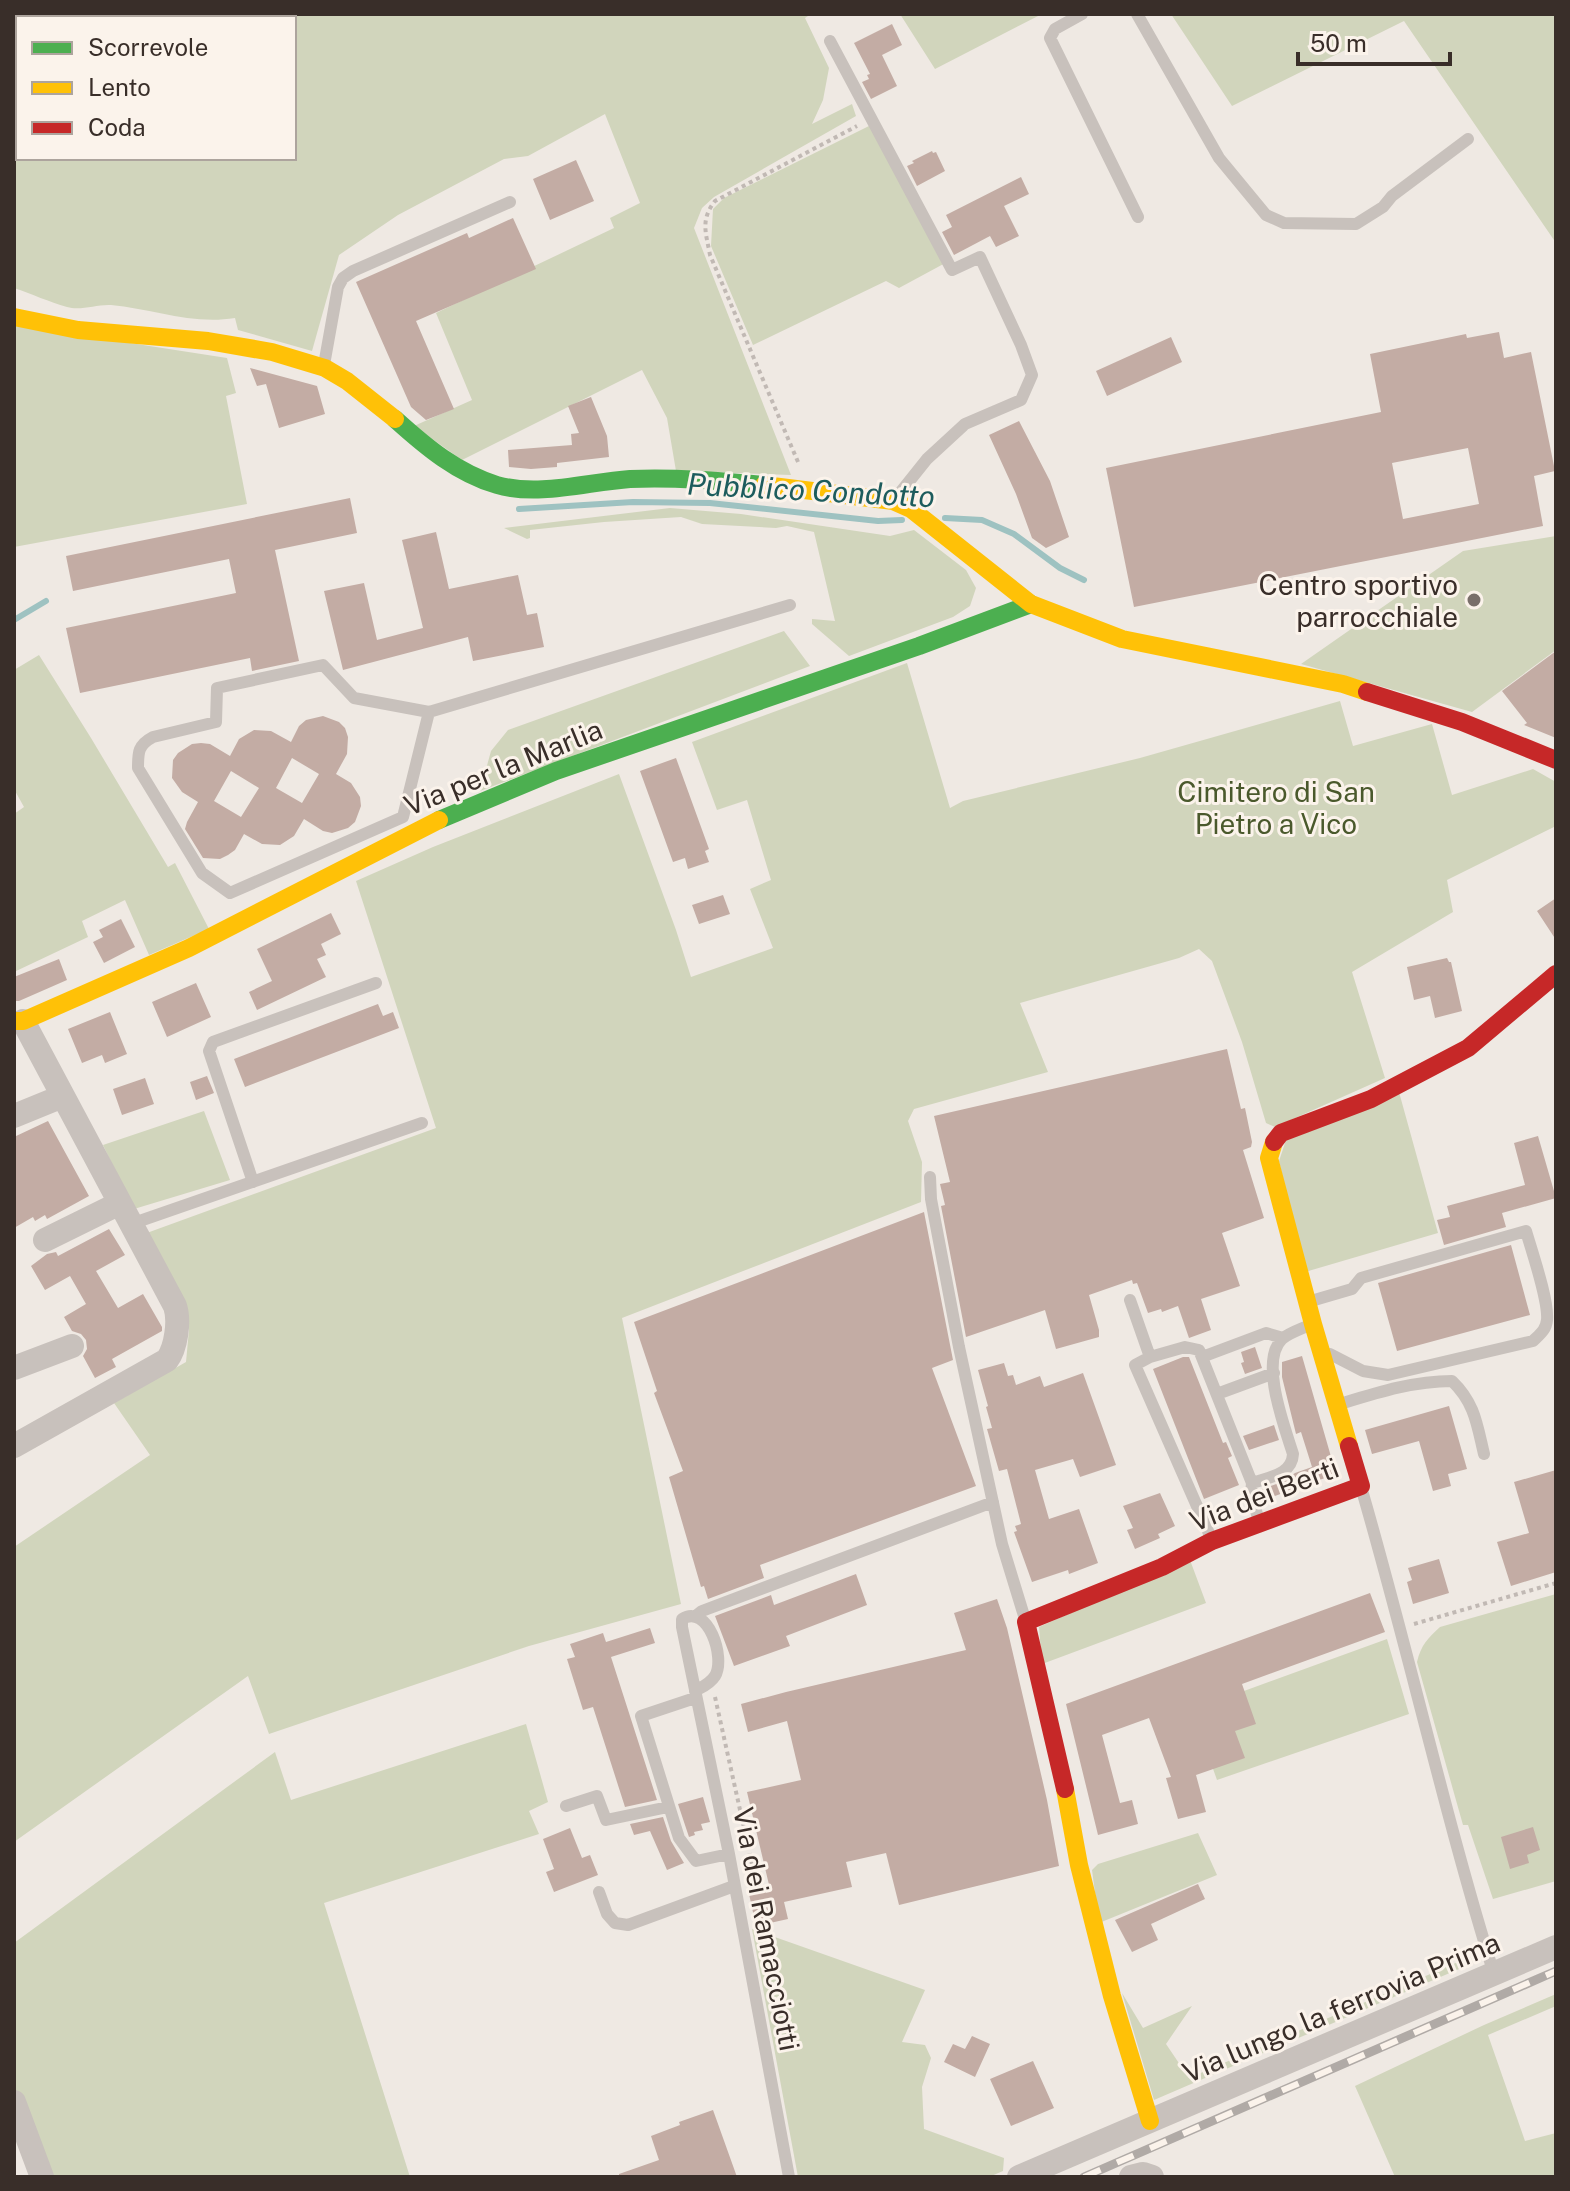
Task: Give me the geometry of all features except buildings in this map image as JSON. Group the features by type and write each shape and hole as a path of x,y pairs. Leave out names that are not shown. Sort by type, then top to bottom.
{"street":[{"path":"14,317 87,330 243,345 323,368 353,385 460,470 502,486 540,487 631,479 698,480 759,483 893,501 911,509 1031,604 1122,639 1343,684 1462,722 1556,760"},
{"name":"Via per la Marlia","path":"18,1021 189,948 433,823 556,771 919,646 1031,604"},
{"name":"Via dei Berti","path":"1026,1622 1162,1567 1212,1541 1361,1486 1313,1324 1269,1158 1273,1143 1281,1133 1371,1099 1468,1048 1556,974"},
{"path":"14,1446 167,1360 171,1354 178,1315 63,1096 18,1021"},
{"path":"14,1116 63,1096"},
{"path":"45,1240 125,1213"},
{"path":"14,1368 72,1346"},
{"path":"1026,1622 1067,1796 1086,1894 1112,1996 1150,2121"},
{"name":"Via lungo la ferrovia Prima","path":"1019,2177 1556,1947"},
{"path":"14,2102 42,2177"},
{"path":"1131,2177 1143,2174 1152,2177"}],"lane":[{"path":"1082,14 1055,29 1050,38 1138,217"},
{"path":"1137,14 1219,158 1266,215 1284,223 1356,224 1383,207 1392,196 1468,139"},
{"path":"830,41 952,270 980,257 1032,375 1021,400 965,424 927,459 893,501"},
{"path":"323,368 338,287 343,278 510,202"},
{"path":"429,712 403,817 230,893 202,873 138,768 138,752 144,742 153,737 216,722 217,688 323,665 354,698 429,712 790,605"},
{"path":"253,1182 209,1051 213,1042 376,983"},
{"path":"125,1213 253,1182 422,1123"},
{"path":"930,1177 936,1228 1002,1544 1026,1622"},
{"path":"1307,1302 1352,1289 1361,1278 1526,1231 1547,1320 1543,1332 1533,1341 1388,1375 1363,1371 1320,1348"},
{"path":"1130,1300 1150,1357"},
{"path":"1252,1483 1286,1471 1292,1463 1293,1454 1276,1397 1272,1360 1283,1338 1313,1324"},
{"path":"1202,1357 1266,1333 1283,1338"},
{"path":"1212,1541 1135,1365 1150,1357 1185,1347 1199,1350 1252,1483 1251,1494 1260,1523"},
{"path":"1217,1394 1274,1373"},
{"path":"1338,1404 1386,1390 1431,1381 1452,1381 1464,1393 1473,1410 1484,1454"},
{"path":"1361,1486 1494,1974"},
{"path":"729,1854 696,1861 679,1838 641,1716 695,1694 717,1673 720,1661 712,1634 697,1615 993,1502"},
{"name":"Via dei Ramacciotti","path":"697,1615 685,1616 682,1627 729,1854 789,2177"},
{"path":"566,1806 597,1796 606,1820 668,1807"},
{"path":"599,1892 607,1914 615,1923 628,1925 734,1886"}],"path":[{"path":"810,490 710,255 704,225 707,212 715,201 871,119"},
{"path":"1401,1628 1556,1583"},
{"path":"709,1683 716,1698 754,1873 750,1884 734,1886"}],"green space":[{"path":"811,14 805,18 829,68 823,100 812,124 852,104 856,116 714,197 702,208 694,228 791,475 676,471 667,418 642,370 462,460 414,426 472,400 436,313 614,228 610,218 640,203 605,114 528,156 504,159 398,215 339,255 312,351 238,330 235,318 188,318 111,305 72,308 14,288 16,94 16,160 296,160 296,16 88,16"},
{"path":"900,14 1042,14 935,69"},
{"path":"1171,14 1556,14 1556,243 1404,21 1232,106"},
{"path":"875,123 949,261 899,288 886,281 753,345 711,246 713,209 724,198"},
{"path":"14,325 227,358 236,393 226,396 247,504 14,547"},
{"path":"670,508 741,514 890,536 914,530 966,570 976,588 970,606 953,617 849,656 812,624 812,619 835,621 814,532 787,526 702,524 681,517 530,530 530,538 527,539 504,528"},
{"name":"Centro sportivo parrocchiale","path":"1556,536 1556,650 1472,712 1301,664 1463,551"},
{"path":"784,631 810,666 480,791 491,751 508,730"},
{"path":"39,655 168,867 175,863 209,929 149,955 125,900 82,921 88,937 14,972 14,814 24,807 14,789 14,670"},
{"name":"Cimitero di San Pietro a Vico","path":"907,663 950,808 963,801 1140,758 1340,701 1353,746 1432,724 1452,795 1533,769 1556,782 1556,826 1447,880 1453,912 1352,972 1385,1078 1275,1127 1266,1123 1242,1042 1212,961 1199,949 1179,958 1020,1003 1048,1072 914,1109 908,1121 922,1162 921,1202 622,1318 681,1604 529,1646 269,1734 248,1676 14,1842 14,1547 150,1455 114,1403 186,1362 189,1330 176,1289 144,1234 436,1128 356,881 433,847 619,774 691,977 773,948 750,889 771,880 747,800 717,810 692,742"},
{"path":"1399,1092 1438,1233 1305,1272 1279,1161 1286,1140"},
{"path":"204,1111 230,1180 134,1209 103,1145"},
{"path":"1190,1560 1206,1603 1042,1664 1039,1627"},
{"path":"1556,1594 1556,1881 1493,1899 1468,1825 1463,1825 1417,1662 1426,1642 1440,1627"},
{"path":"1387,1639 1409,1714 1217,1780 1192,1710"},
{"path":"526,1724 548,1802 529,1811 539,1834 324,1903 410,2177 48,2177 14,2085 14,1943 275,1752 291,1800"},
{"path":"1198,1833 1217,1875 1099,1923 1092,1870 1098,1864"},
{"path":"752,1929 925,1990 902,2042 925,2045 931,2058 922,2087 924,2129 1004,2158 1003,2171 989,2177 798,2177"},
{"path":"1472,1956 1473,1963 1154,2100 1122,1993 1143,2028 1192,2006 1166,2044 1189,2078"},
{"path":"1556,1994 1556,2006 1488,2035 1525,2141 1556,2133 1556,2177 1395,2177 1355,2086"}],"waterway":[{"name":"Pubblico Condotto","path":"519,509 633,502 710,503 878,521 902,520"},
{"name":"Pubblico Condotto","path":"945,518 982,520 1014,534 1060,568 1084,580"},
{"name":"Pubblico Condotto","path":"14,620 46,601"}],"railway":[{"path":"1084,2177 1556,1971"}],"traffic: fast":[{"path":"395,419 455,466 482,480 513,488 563,488 647,479 764,485"},
{"path":"439,820 556,771 919,646 1031,604"}],"traffic: slow":[{"path":"14,317 78,330 208,341 272,352 325,368 347,381 395,419"},
{"path":"764,485 893,501 911,509 1031,604 1122,639 1343,684 1367,692"},
{"path":"14,1021 23,1021 189,948 439,820"},
{"path":"1274,1142 1269,1158 1349,1446"},
{"path":"1065,1789 1079,1865 1112,1996 1150,2121"}],"traffic: jam":[{"path":"1367,692 1462,722 1556,760"},
{"path":"1274,1142 1281,1133 1371,1099 1468,1048 1556,974"},
{"path":"1065,1789 1026,1622 1162,1567 1212,1541 1361,1486 1349,1446"}],"place":[{"name":"Centro sportivo parrocchiale","path":"1474,600"}]}
